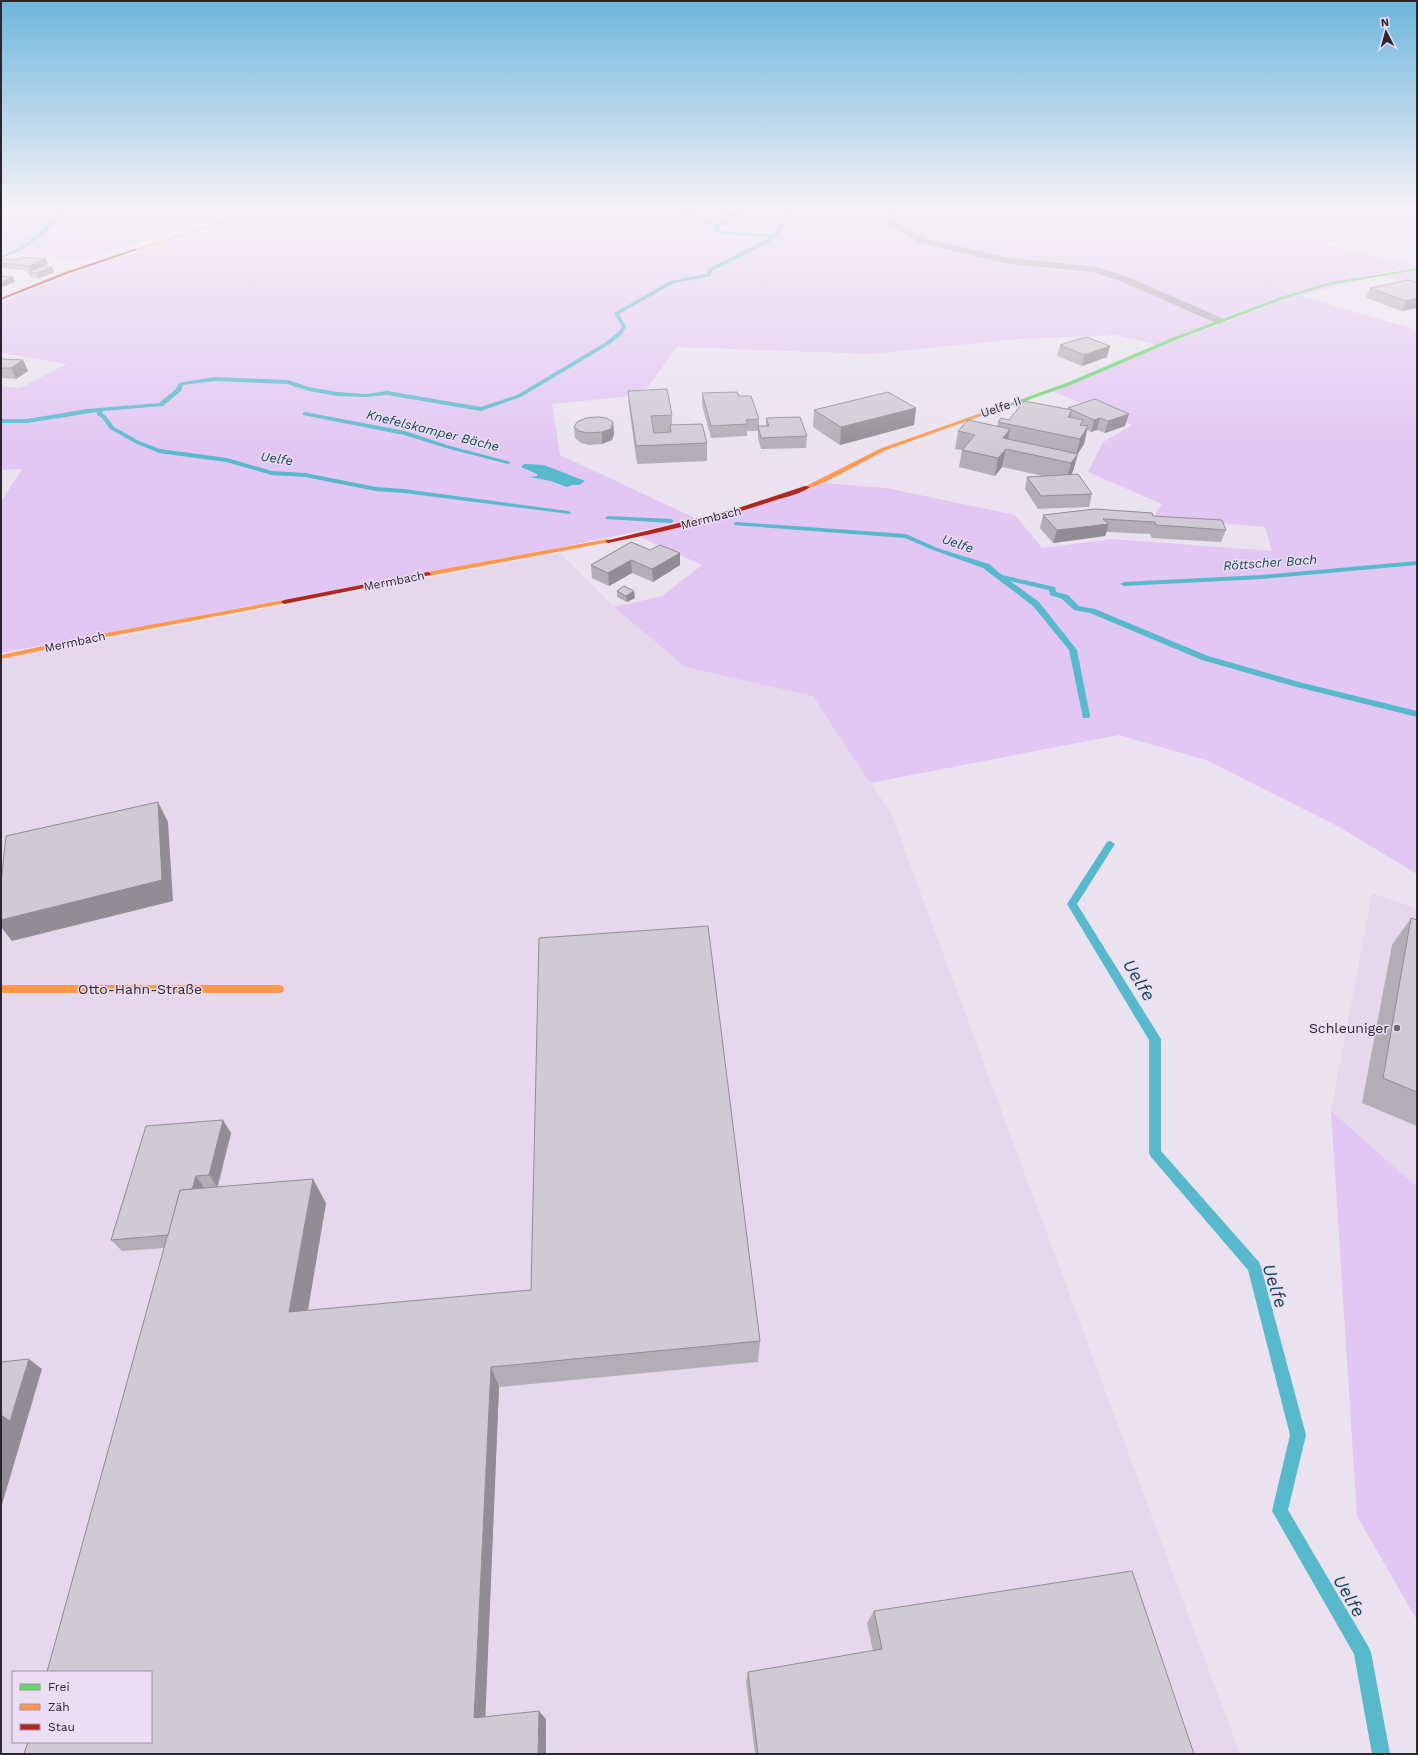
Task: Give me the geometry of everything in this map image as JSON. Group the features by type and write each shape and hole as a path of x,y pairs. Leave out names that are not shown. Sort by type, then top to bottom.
{"street":[{"path":"1,298 17,291"},
{"path":"1151,291 1220,321"},
{"name":"Uelfe II","path":"784,496 823,481 884,449 1095,374 1174,338 1305,291"},
{"name":"Mermbach","path":"1,657 109,635 664,530 746,509 784,496"},
{"name":"Otto-Hahn-Straße","path":"1,989 279,989"}],"shaded area":[{"path":"30,291 1146,291 1217,321 1158,345 1116,335 1019,339 870,354 677,347 642,395 552,404 560,455 697,519 541,551 1,653 1,502 22,469 1,470 1,386 20,388 67,364 1,353 1,303"},
{"path":"1151,291 1318,291 1221,319"},
{"path":"1297,295 1417,330 1417,874 1341,828 1206,760 1119,735 870,783 813,696 685,667 614,607 662,596 702,565 640,537 825,483 886,488 1015,515 1042,548 1112,539 1272,551 1265,527 1153,517 1162,504 1088,472 1103,442 1132,425 1052,391 1178,340"},
{"path":"560,553 614,607 685,667 813,696 891,813 1240,1754 1,1754 1,659"},
{"path":"1372,893 1417,909 1417,1187 1331,1111"},
{"path":"1331,1111 1417,1187 1417,1620 1357,1516"}],"water":[{"path":"524,464 544,465 585,481 579,485 567,487 551,481 530,477 537,476 537,474 521,467"}],"building":[{"path":"1378,291 1417,291 1417,298 1406,301"},
{"path":"1086,337 1110,346 1084,355 1060,345"},
{"path":"1,359 23,360 11,368 1,368"},
{"path":"667,389 672,415 651,416 654,433 671,432 670,425 702,424 707,443 636,446 628,391"},
{"path":"737,392 739,396 751,396 759,419 746,420 748,424 711,426 702,393"},
{"path":"888,392 916,408 841,427 814,410"},
{"path":"1095,399 1129,414 1108,421 1100,418 1094,420 1068,408"},
{"path":"1024,401 1072,410 1068,417 1083,420 1080,425 1088,426 1080,439 998,422 1001,418 1009,420"},
{"path":"800,417 807,436 761,438 758,426 769,426 766,418"},
{"path":"586,418 607,418 613,422 611,429 602,432 588,433 579,431 574,427 577,422"},
{"path":"968,420 1010,429 1003,438 1078,454 1071,463 1006,449 998,458 962,450 975,435 958,431"},
{"path":"1078,474 1092,494 1041,496 1027,477"},
{"path":"1095,509 1152,513 1153,516 1222,520 1226,530 1156,525 1155,522 1103,519 1109,524 1057,530 1043,515"},
{"path":"631,542 650,550 660,545 680,553 652,569 631,560 608,573 591,565"},
{"path":"624,586 634,591 626,596 617,591"},
{"path":"158,802 162,880 1,920 1,883 6,836"},
{"path":"1411,918 1417,920 1417,1092 1383,1078"},
{"path":"708,926 760,1341 491,1367 474,1718 539,1711 538,1754 24,1754 28,1743 152,1743 152,1671 47,1671 180,1190 313,1179 289,1312 531,1290 539,938"},
{"path":"223,1120 209,1175 196,1176 192,1189 180,1190 168,1235 111,1240 146,1126"},
{"path":"29,1359 10,1421 1,1415 1,1362"},
{"path":"1132,1571 1194,1754 758,1754 748,1672 882,1649 874,1611"}],"waterway":[{"name":"Knefelskamper Bäche","path":"1,421 27,421 87,411 161,405 179,390 181,384 214,379 288,382 309,389 337,394 366,396 387,393 481,409 519,396 608,343 620,333 624,327 616,314 655,291"},
{"name":"Uelfe","path":"101,410 99,414 104,417 112,428 137,442 159,451 227,460 272,473 305,475 376,489 404,491 568,513"},
{"name":"Knefelskamper Bäche","path":"305,414 405,433 448,447 508,462"},
{"name":"Uelfe","path":"608,518 671,521"},
{"name":"Uelfe","path":"736,524 906,536 935,549 986,566 1036,604 1073,650 1086,716"},
{"name":"Röttscher Bach","path":"1124,584 1262,577 1417,563"},
{"path":"1003,577 1052,589 1053,593 1065,597 1077,608 1092,611 1205,658 1296,684 1417,714"},
{"name":"Uelfe","path":"1110,844 1072,904 1155,1039 1155,1153 1254,1267 1298,1435 1280,1511 1362,1652 1381,1754"}],"traffic: fast":[{"path":"1006,406 1071,383 1174,339 1282,298 1305,291"}],"traffic: slow":[{"path":"807,487 823,481 884,449 1006,406"},
{"path":"428,574 608,541"},
{"path":"1,657 101,636 284,602"},
{"path":"1,989 279,989"}],"traffic: jam":[{"path":"1,299 21,291"},
{"path":"608,541 659,531 734,512 807,487"},
{"path":"284,602 428,574"}],"place":[{"name":"Schleuniger","path":"1397,1028"}]}
